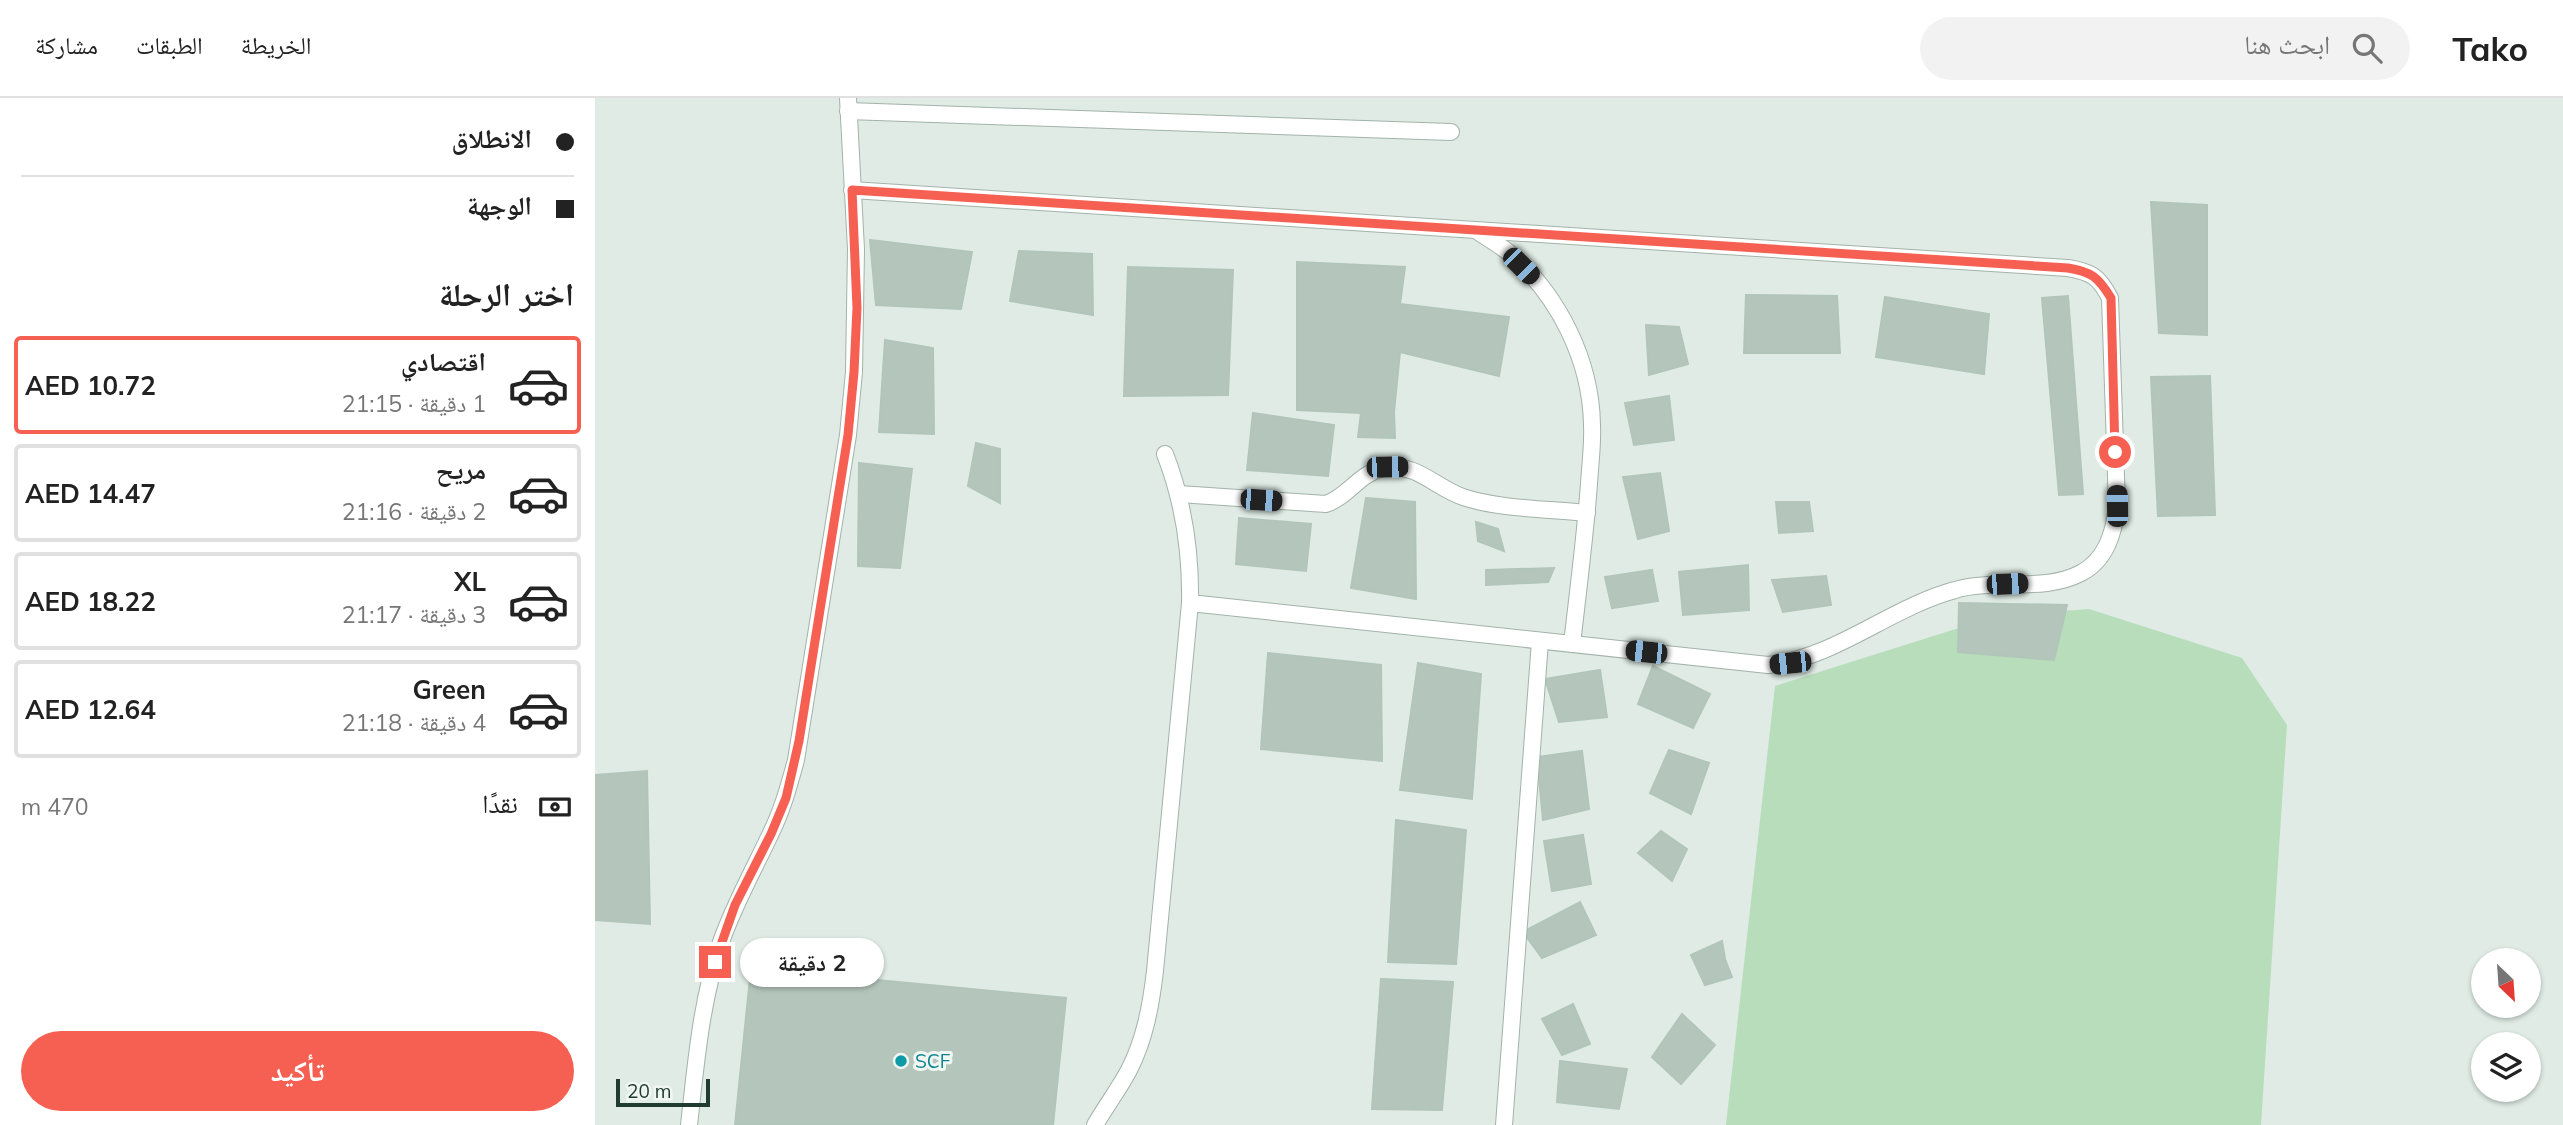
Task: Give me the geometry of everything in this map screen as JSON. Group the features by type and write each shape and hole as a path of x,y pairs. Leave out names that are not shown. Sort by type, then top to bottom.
{"lane":[{"path":"689,1125 701,1020 710,981 735,905 786,798 803,721 848,435 857,308 848,105 1451,132"},
{"path":"852,190 2068,268 2086,271 2101,282 2111,298 2117,506 2114,531 2102,554 2083,572 2059,582 1981,585 1958,589 1915,604 1812,657 1768,665 1190,603"},
{"path":"1475,229 1507,252 1536,280 1559,312 1577,348 1587,386 1592,425 1587,513 1572,645"},
{"path":"1095,1125 1130,1067 1151,1004 1190,603 1189,546 1179,494 1165,454"},
{"path":"1179,494 1326,504 1343,496 1360,478 1373,471 1402,467 1416,471 1445,489 1483,502 1587,513"},
{"path":"1504,1125 1540,641"}],"green space":[{"path":"2089,609 2242,658 2287,725 2261,1125 1726,1125 1775,686 1997,616"}],"building":[{"path":"2151,202 2207,205 2207,335 2159,333"},
{"path":"870,240 972,252 961,309 876,305"},
{"path":"1019,251 1092,254 1093,315 1010,301"},
{"path":"1297,262 1405,267 1400,304 1509,317 1499,376 1400,352 1394,412 1395,438 1358,437 1361,413 1297,410"},
{"path":"1128,267 1233,270 1228,395 1124,396"},
{"path":"1746,295 1837,296 1840,353 1744,353"},
{"path":"2068,296 2083,494 2059,495 2042,298"},
{"path":"1885,297 1989,314 1984,374 1876,357"},
{"path":"1646,325 1679,327 1688,364 1649,375"},
{"path":"885,340 933,348 934,434 879,432"},
{"path":"2210,376 2215,515 2158,516 2151,377"},
{"path":"1669,396 1674,440 1634,445 1625,403"},
{"path":"1253,413 1334,425 1328,476 1247,470"},
{"path":"976,443 1000,449 1000,503 968,486"},
{"path":"859,463 912,469 900,568 858,566"},
{"path":"1660,473 1669,531 1638,539 1623,477"},
{"path":"1366,498 1415,502 1416,599 1351,588"},
{"path":"1776,502 1809,502 1813,531 1779,533"},
{"path":"1239,518 1311,524 1306,571 1236,564"},
{"path":"1476,522 1498,529 1504,551 1478,541"},
{"path":"1748,565 1749,610 1683,615 1679,572"},
{"path":"1554,568 1548,582 1486,585 1486,570"},
{"path":"1652,570 1658,601 1612,608 1605,577"},
{"path":"1826,576 1831,605 1783,612 1772,580"},
{"path":"1959,603 2067,605 2054,660 1958,652"},
{"path":"1268,653 1381,665 1382,761 1261,749"},
{"path":"1418,663 1481,674 1472,799 1400,790"},
{"path":"1653,666 1710,694 1693,728 1638,704"},
{"path":"1600,670 1607,717 1559,722 1545,679"},
{"path":"1669,750 1709,763 1691,814 1650,793"},
{"path":"1582,751 1589,809 1543,820 1537,757"},
{"path":"647,771 650,924 595,920 595,775"},
{"path":"1396,820 1466,830 1456,964 1388,962"},
{"path":"1661,831 1687,849 1672,881 1638,853"},
{"path":"1583,835 1591,884 1552,891 1544,841"},
{"path":"1580,902 1596,935 1542,958 1523,932"},
{"path":"1722,941 1732,977 1705,985 1691,955"},
{"name":"SCF","path":"751,968 1066,998 1053,1125 735,1125"},
{"path":"1381,979 1453,982 1442,1110 1372,1109"},
{"path":"1573,1004 1590,1044 1562,1055 1542,1019"},
{"path":"1682,1014 1715,1045 1681,1084 1652,1057"},
{"path":"1560,1061 1627,1069 1619,1109 1557,1102"}],"place":[{"name":"SCF","path":"901,1061"}],"route":[{"path":"715,962 735,905 786,798 796,760 848,435 857,308 852,190 2086,271 2101,282 2111,298 2115,452"}]}
